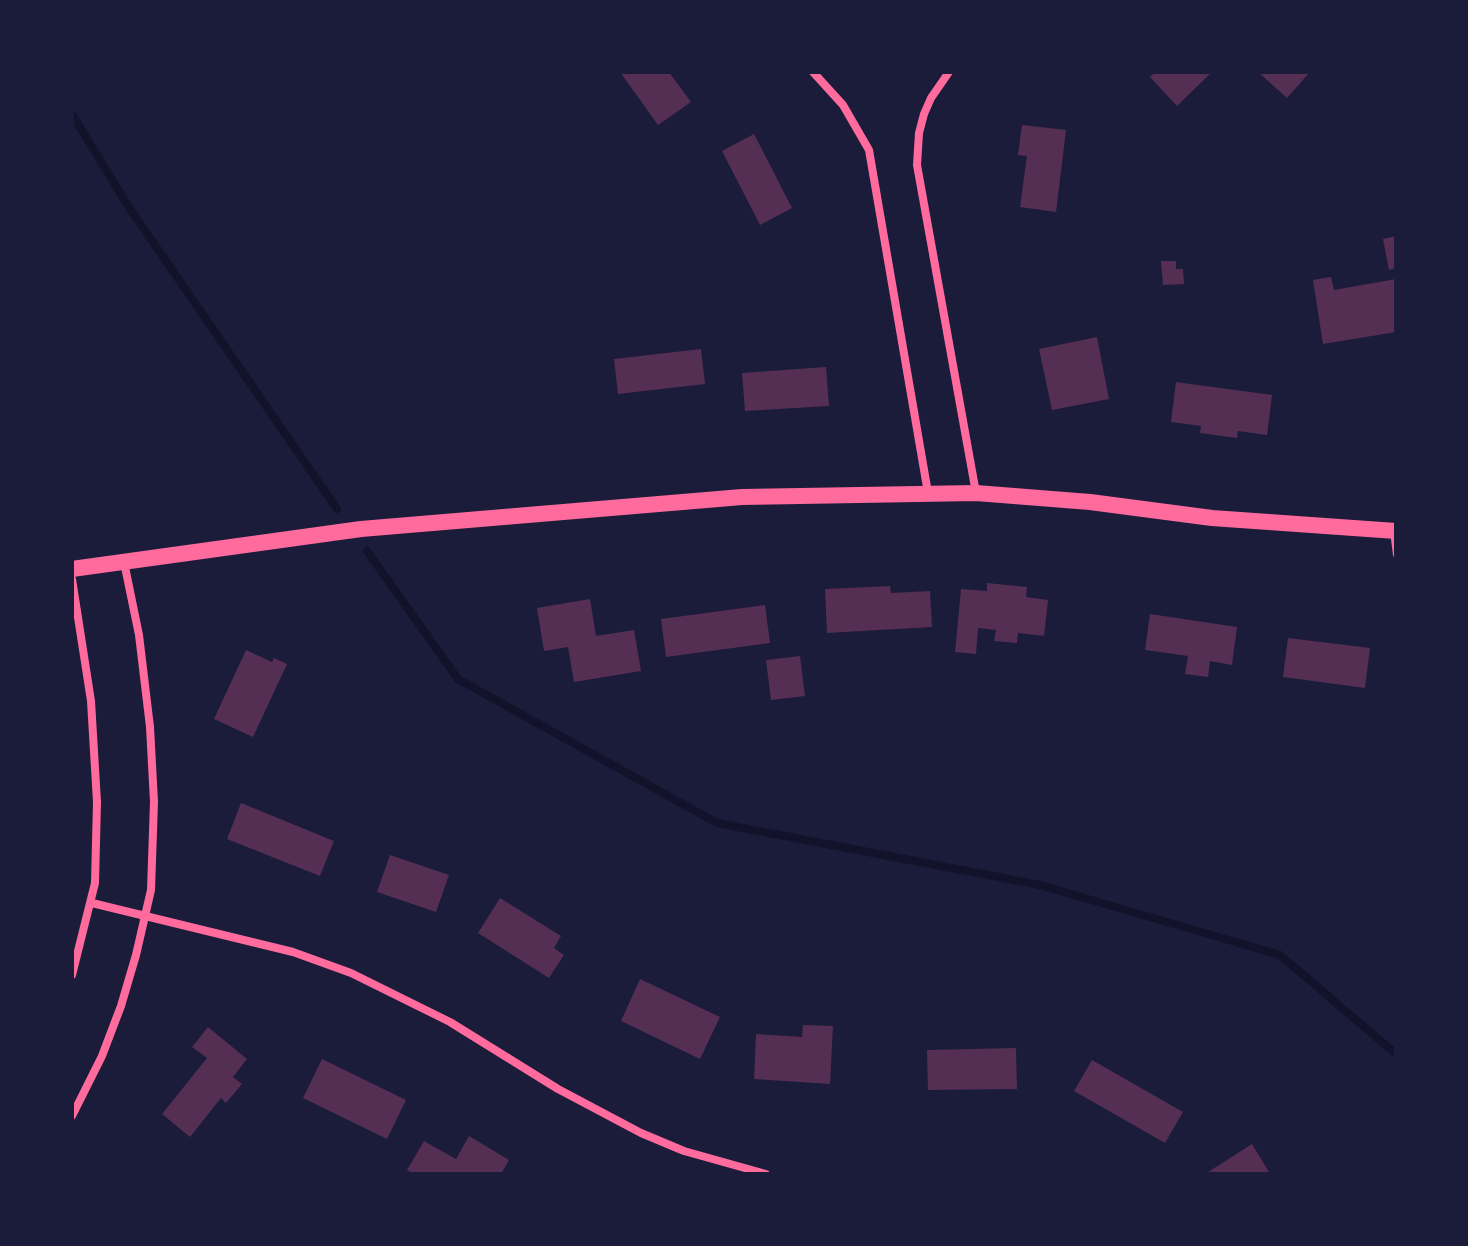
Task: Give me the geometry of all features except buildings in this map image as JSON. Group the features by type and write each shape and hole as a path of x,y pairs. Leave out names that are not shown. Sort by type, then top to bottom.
{"main road":[{"path":"72,569 361,529 742,497 976,493 1090,502 1212,518 1394,531"}],"street":[{"path":"813,72 843,105 869,150 928,493"},
{"path":"949,72 924,114 917,165 976,493"},
{"path":"72,1116 102,1056 121,1006 151,890 154,839 150,727 139,635 124,562"},
{"path":"72,579 86,661 97,802 95,883 72,975"},
{"path":"92,903 293,952 351,973 440,1017 558,1089 641,1133 684,1151 766,1174"}],"lane":[{"path":"1394,531 1396,555"}],"waterway":[{"path":"72,114 128,206 337,509"},
{"path":"367,551 458,679 717,823 1040,885 1280,955 1396,1054"}]}
